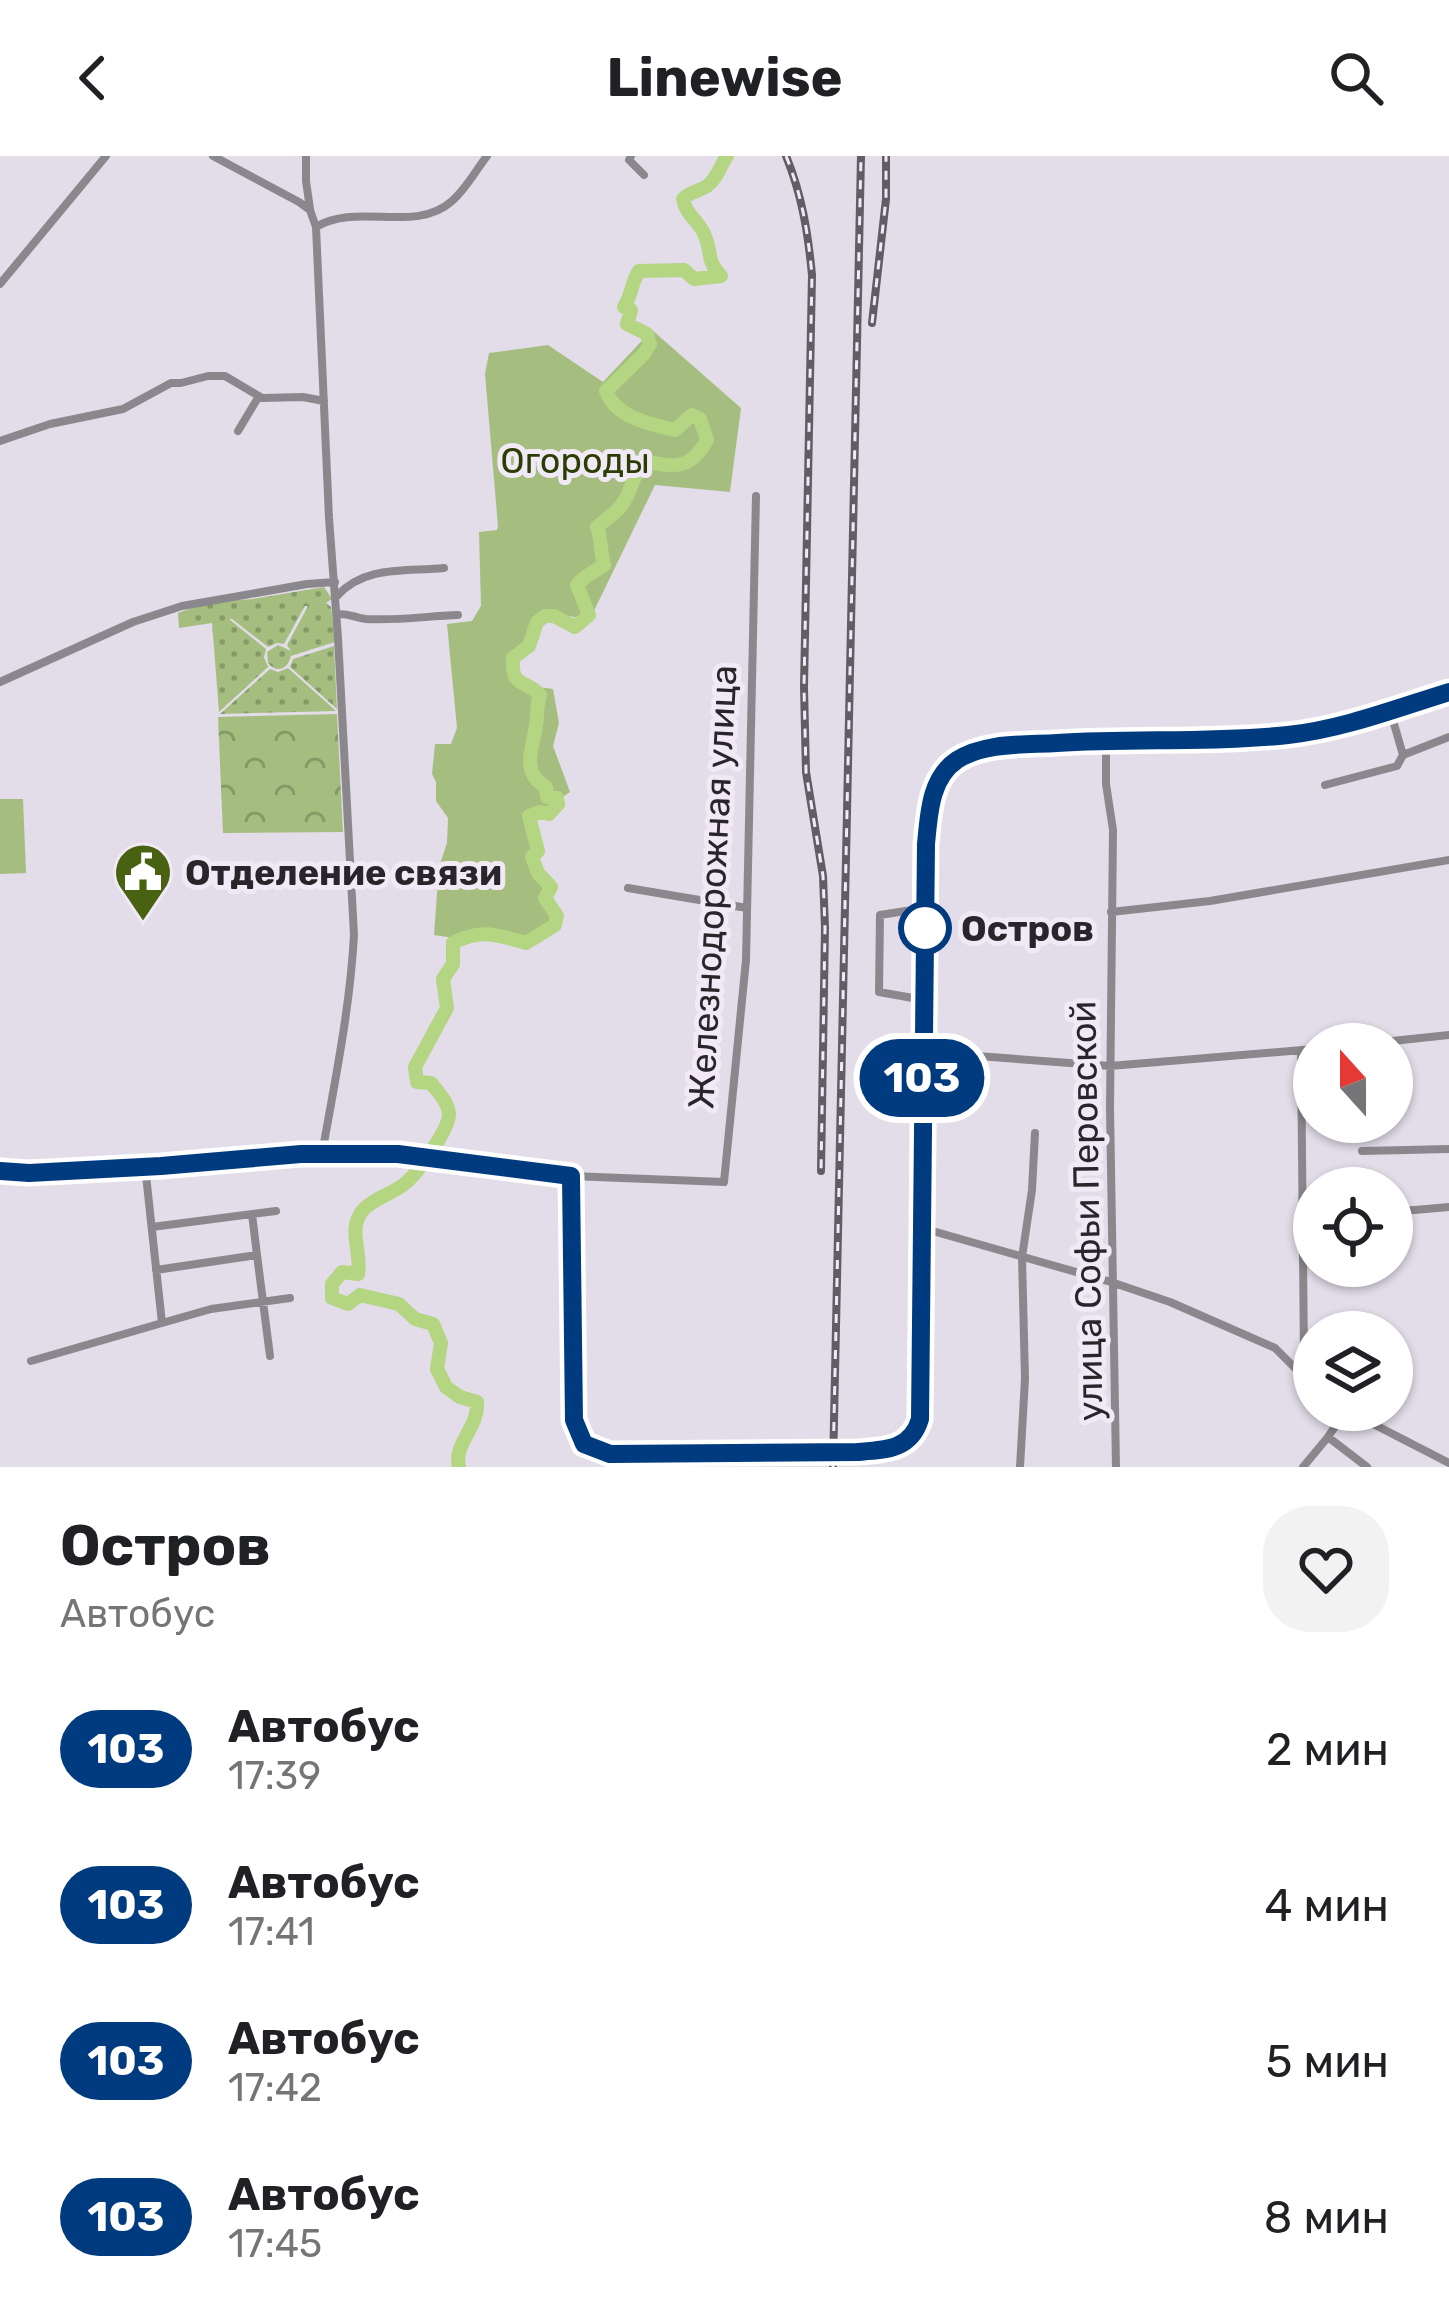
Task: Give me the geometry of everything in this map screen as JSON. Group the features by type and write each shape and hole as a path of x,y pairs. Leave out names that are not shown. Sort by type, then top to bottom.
{"main road":[{"path":"0,1171 398,1154 571,1176 574,1420 584,1444 610,1454 857,1452 901,1446 917,1430 920,1419 926,844 937,785 954,762 981,749 1295,734 1449,692"}],"street":[{"path":"0,284 106,156"},
{"path":"213,156 310,210"},
{"path":"306,156 316,227 354,935 322,1154"},
{"path":"316,227 353,217 427,215 452,201 487,156"},
{"path":"631,156 629,160 644,175"},
{"path":"0,441 50,424 123,409 171,383 208,376 225,376 262,398 324,401"},
{"path":"238,430 259,396"},
{"name":"Железнодорожная улица","path":"571,1176 724,1182 746,960 755,496"},
{"path":"336,597 346,586 374,573 444,568"},
{"path":"0,682 133,622 182,606 335,582"},
{"path":"337,614 349,613 358,619 458,615"},
{"path":"1390,710 1403,755"},
{"path":"1324,785 1397,766 1403,755 1449,737"},
{"name":"улица Софьи Перовской","path":"1106,740 1113,830 1110,1066 1116,1467"},
{"path":"1111,912 1210,902 1449,860"},
{"path":"628,888 747,908"},
{"path":"924,1000 878,992 880,915 926,908"},
{"path":"1413,1039 1449,1036"},
{"path":"922,1052 1110,1066 1293,1051"},
{"path":"1020,1467 1025,1379 1022,1256 1035,1133"},
{"path":"1362,1151 1449,1148"},
{"path":"145,1166 162,1323"},
{"path":"1413,1210 1449,1207"},
{"path":"152,1227 276,1211"},
{"path":"252,1214 270,1356"},
{"path":"922,1228 1170,1302 1275,1348 1293,1366"},
{"path":"156,1270 257,1255"},
{"path":"31,1361 212,1310 290,1298"},
{"path":"1303,1467 1332,1431"},
{"path":"1387,1431 1449,1463"},
{"path":"1328,1437 1367,1467"}],"green space":[{"name":"Огороды","path":"652,330 741,408 730,492 655,485 590,619 546,613 535,619 526,642 508,658 509,677 515,684 553,689 559,723 553,746 570,792 524,816 531,849 527,859 546,888 542,897 552,924 523,939 480,930 454,938 434,935 448,818 436,801 435,744 451,744 457,728 447,624 472,621 481,606 479,532 498,526 485,374 489,353 548,345 603,382"},
{"path":"324,587 332,599 326,603 331,607 335,642 291,656 282,668 268,663 267,652 278,645 291,651 287,645 308,606 284,644 277,643 268,647 229,619 266,649 268,667 219,712 212,623 179,628 178,613 208,602"},
{"path":"334,646 337,709 290,667 293,659"},
{"path":"288,668 336,711 220,714 270,669"},
{"path":"337,714 343,832 223,833 218,717"},
{"path":"0,799 23,799 26,873 0,874"}],"waterway":[{"path":"459,1467 477,1402 446,1387 437,1369 441,1343 433,1324 415,1319 399,1304 360,1295 348,1304 332,1298 332,1284 342,1272 358,1274 358,1217 409,1180 447,1122 445,1102 431,1083 417,1082 415,1067 447,1008 443,979 453,964 453,943 481,934 526,943 555,925 557,916 545,898 551,887 532,857 538,851 529,816 549,814 558,804 557,798 547,797 546,787 533,774 531,751 540,695 516,679 513,658 529,646 537,622 545,616 575,627 589,615 577,585 604,565 597,527 623,503 644,461 688,462 707,440 700,419 692,415 675,430 655,425 617,408 606,391 650,344 647,334 627,324 631,310 624,307 639,271 684,270 694,279 721,276 711,261 703,231 683,199 710,183 727,156"}],"railway":[{"path":"786,156 804,214 812,275 804,687 806,772 823,876 825,928 821,1171"},
{"path":"833,1467 861,156"},
{"path":"872,323 886,156"}],"bus line":[{"name":"103","path":"0,1171 161,1166 301,1154 398,1154 571,1176 574,1420 584,1444 610,1454 857,1452 901,1446 917,1430 920,1419 926,844 931,802 947,769 969,754 998,747 1295,734 1449,692"}],"place":[{"name":"Отделение связи","path":"143,923"},
{"name":"Остров","path":"925,928"}]}
